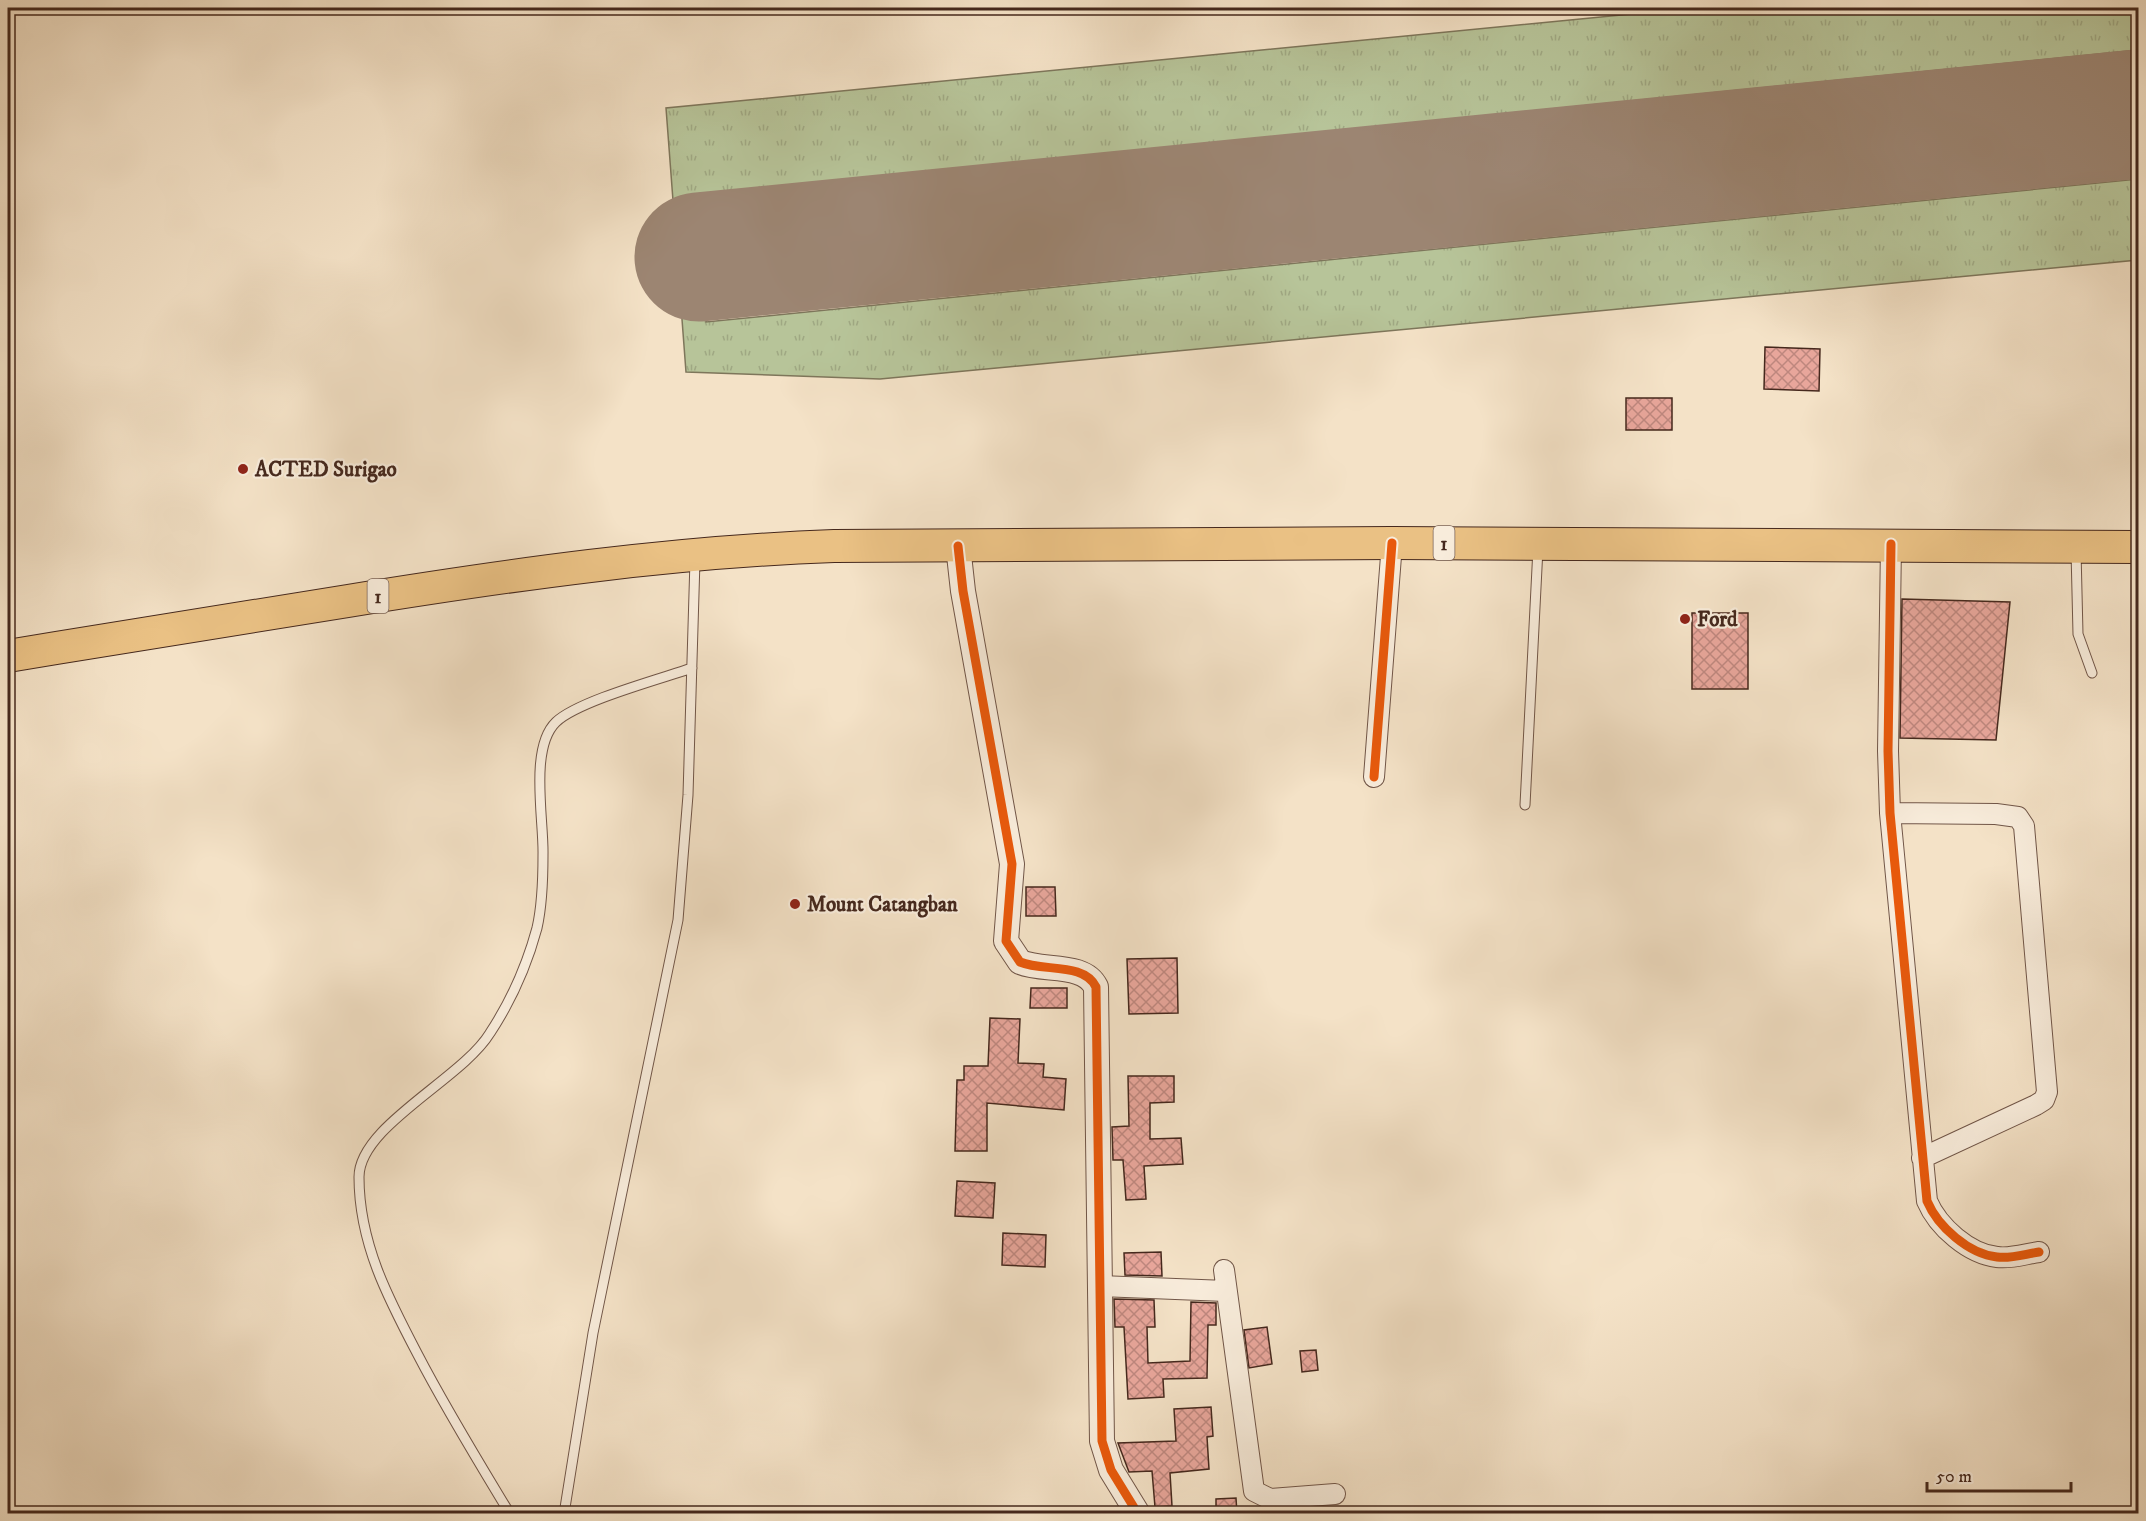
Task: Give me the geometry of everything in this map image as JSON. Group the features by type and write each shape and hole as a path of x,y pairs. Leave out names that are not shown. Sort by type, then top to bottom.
{"highway":[{"name":"1","path":"8,656 574,566 822,547 1538,543 2139,547"}],"street":[{"path":"1374,777 1392,543"},
{"path":"1892,544 1888,751 1890,813 1927,1201 1943,1227 1984,1254 2010,1257 2039,1252"},
{"path":"958,546 963,591 1012,864 1006,941 1020,962 1040,969 1080,972 1093,980 1096,987 1102,1441 1111,1470 1138,1514"},
{"path":"1890,813 1996,814 2018,817 2024,826 2029,871 2047,1092 2044,1100 2036,1105 1922,1158"},
{"path":"1224,1270 1254,1491 1270,1498 1335,1494"},
{"path":"1100,1286 1226,1291"}],"lane":[{"path":"1525,805 1538,543"},
{"path":"2076,546 2075,585 2078,634 2092,672"},
{"path":"564,1514 593,1333 678,920 688,795 696,555"},
{"path":"510,1514 444,1405 385,1293 370,1250 362,1210 359,1174 364,1155 376,1136 465,1064 489,1035 518,984 537,926 543,854 541,768 547,732 556,721 580,707 692,668"}],"green space":[{"path":"1693,8 2138,8 2138,50 694,195 706,322 2138,179 2138,260 880,379 686,372 666,108"}],"building":[{"path":"1765,347 1820,349 1819,391 1764,389"},
{"path":"1626,398 1672,398 1672,430 1626,430"},
{"path":"1902,599 2010,602 1996,740 1900,738"},
{"path":"1692,613 1748,613 1748,689 1692,689"},
{"path":"1026,887 1055,887 1056,916 1026,916"},
{"path":"1177,958 1178,1013 1129,1014 1127,959"},
{"path":"1031,988 1067,988 1067,1008 1030,1008"},
{"path":"990,1018 1020,1019 1018,1063 1044,1064 1043,1077 1066,1079 1064,1110 987,1103 987,1151 955,1151 957,1080 964,1080 964,1066 988,1066"},
{"path":"1128,1076 1174,1076 1174,1102 1150,1103 1150,1139 1181,1138 1183,1164 1144,1166 1146,1199 1126,1200 1123,1160 1113,1160 1112,1127 1129,1126"},
{"path":"957,1181 995,1183 993,1218 955,1216"},
{"path":"1003,1233 1046,1235 1045,1267 1002,1265"},
{"path":"1161,1252 1162,1276 1125,1275 1124,1253"},
{"path":"1114,1299 1154,1300 1155,1327 1147,1327 1148,1363 1190,1361 1191,1302 1216,1303 1216,1325 1208,1325 1207,1378 1163,1379 1164,1397 1128,1399 1124,1327 1115,1327"},
{"path":"1267,1327 1272,1364 1249,1368 1244,1330"},
{"path":"1316,1350 1318,1370 1302,1372 1300,1351"},
{"path":"1211,1407 1213,1436 1207,1437 1209,1469 1170,1473 1172,1506 1155,1507 1152,1471 1129,1472 1118,1443 1176,1441 1174,1409"},
{"path":"1236,1498 1237,1514 1216,1514 1216,1499"}],"runway":[{"path":"699,257 2138,114"}],"cycle path":[{"path":"1374,777 1392,543"},
{"path":"1891,544 1888,751 1890,813 1927,1201 1947,1229 1965,1245 1976,1251 2002,1257 2039,1252"},
{"path":"958,546 963,591 1012,864 1006,941 1020,962 1073,971 1090,979 1096,987 1102,1441 1111,1470 1138,1514"}],"place":[{"name":"ACTED Surigao","path":"243,469"},
{"name":"Ford","path":"1685,619"},
{"name":"Mount Catangban","path":"795,904"}]}
